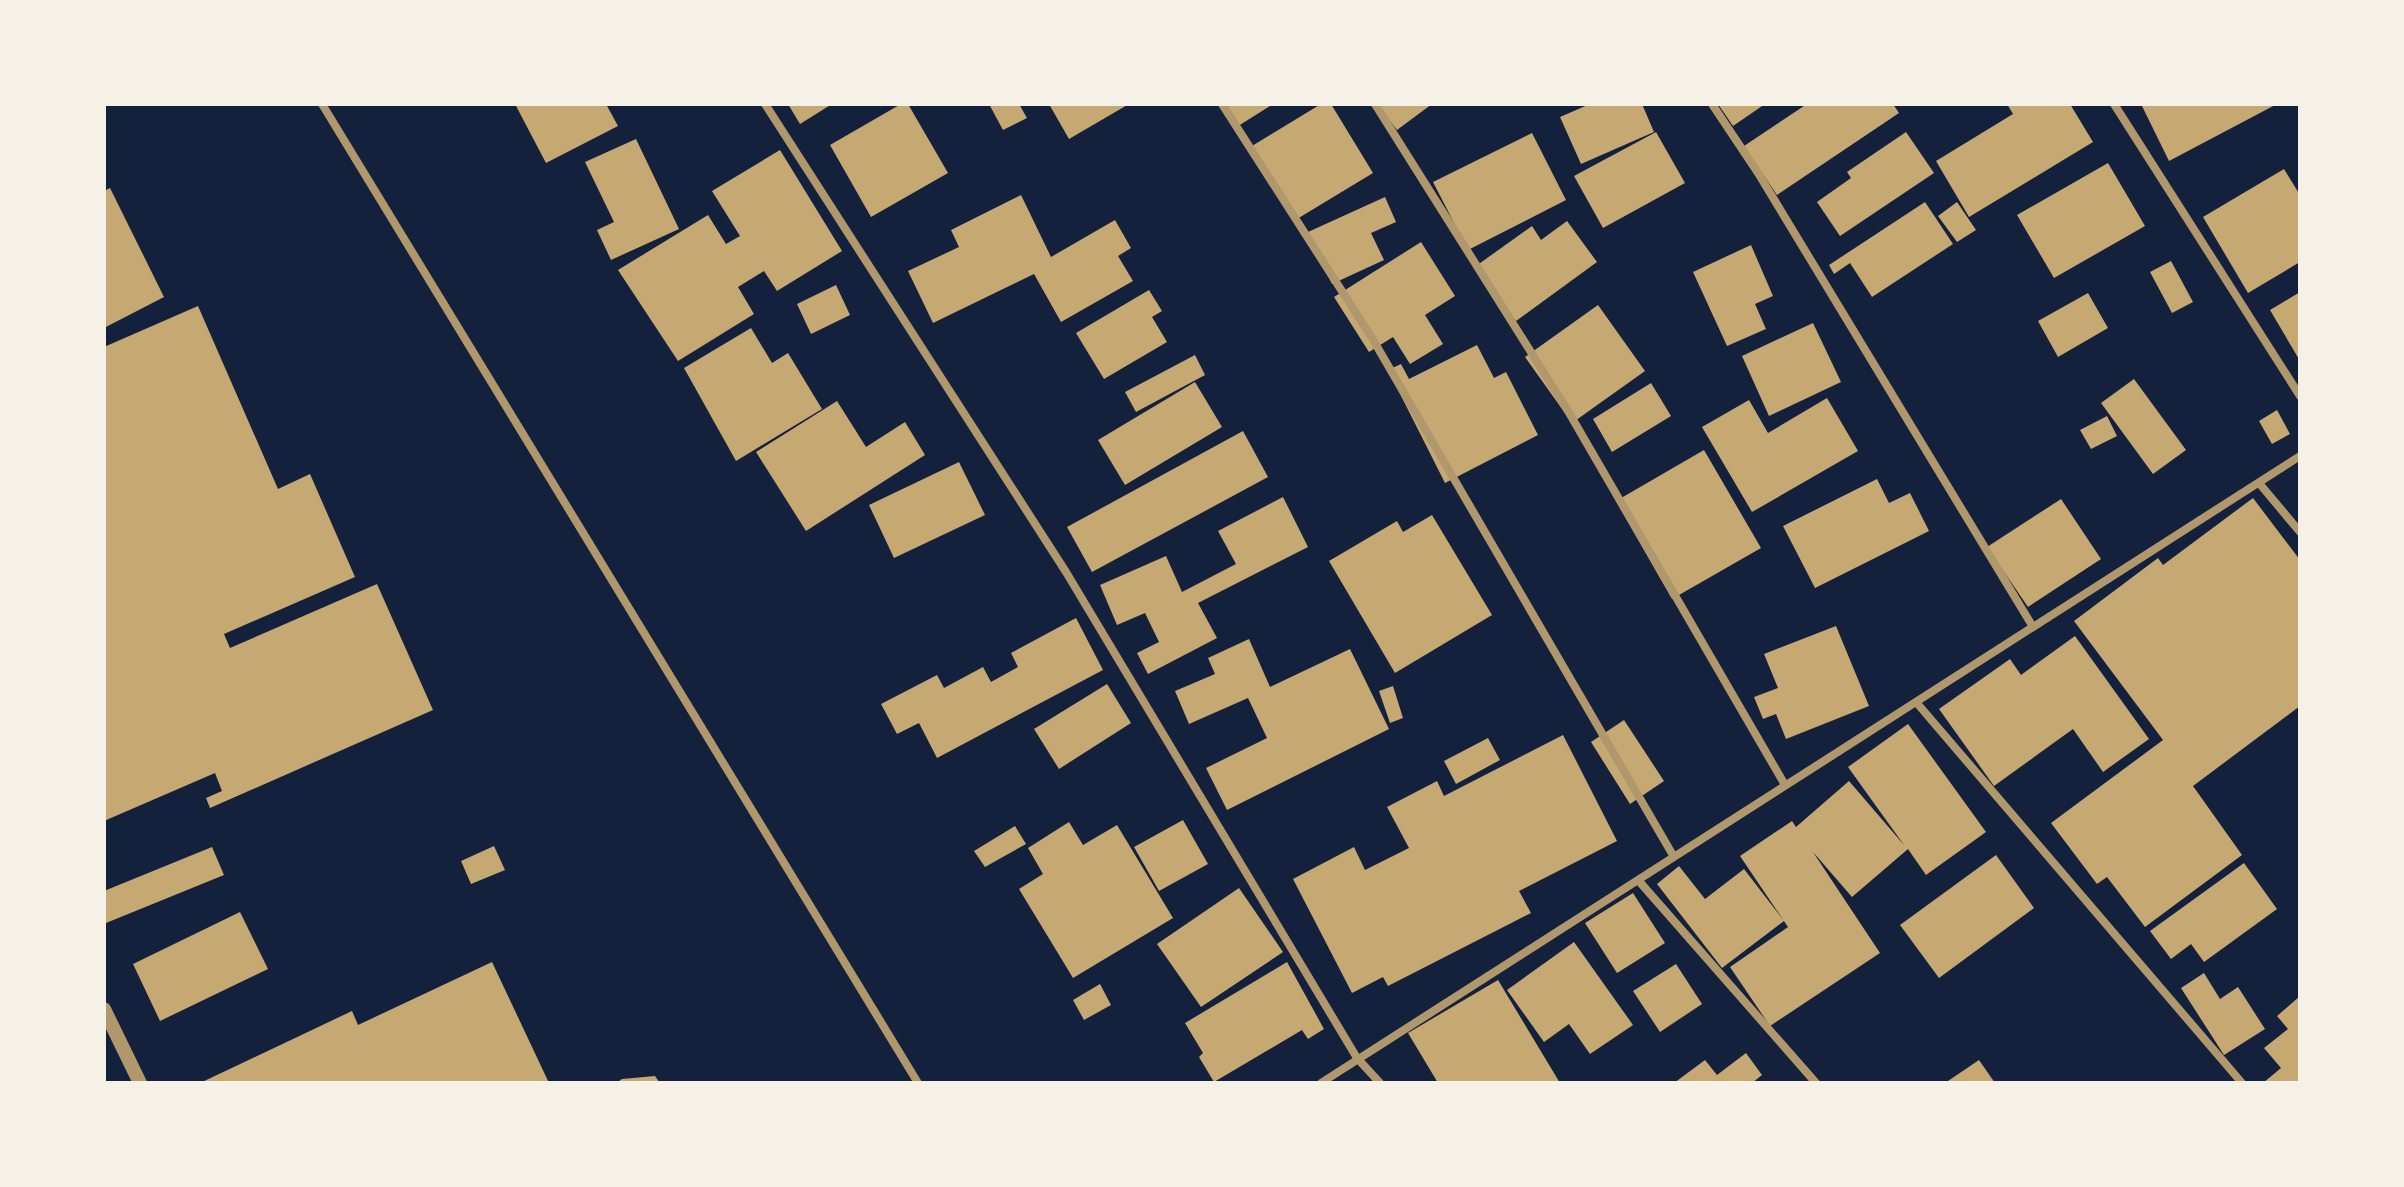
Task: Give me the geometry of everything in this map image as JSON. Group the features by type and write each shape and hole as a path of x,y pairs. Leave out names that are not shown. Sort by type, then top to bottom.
{"street":[{"path":"322,104 918,1083"},
{"path":"765,104 1066,572 1357,1058 1380,1083"},
{"path":"1222,104 1372,338 1674,857"},
{"path":"1375,104 1568,411 1785,785"},
{"path":"1712,104 1758,173 2033,627"},
{"path":"2114,104 2300,396"},
{"path":"1321,1083 2300,456"},
{"path":"2259,483 2300,532"},
{"path":"1916,702 2242,1083"},
{"path":"1638,880 1816,1083"},
{"path":"104,1009 140,1083"}],"building":[{"path":"515,104 606,104 618,126 546,163"},
{"path":"788,104 832,104 800,124"},
{"path":"901,104 908,104 948,173 871,217 830,145"},
{"path":"989,104 1019,104 1027,118 1003,130"},
{"path":"1049,104 1129,104 1069,139"},
{"path":"1220,104 1273,104 1235,128"},
{"path":"1321,104 1331,104 1373,173 1297,219 1252,146"},
{"path":"1377,104 1432,104 1397,130"},
{"path":"1590,104 1642,104 1654,132 1581,164 1560,117"},
{"path":"1718,104 1765,104 1733,126"},
{"path":"1807,104 1893,104 1899,113 1777,195 1744,146"},
{"path":"2007,104 2070,104 2093,142 1969,217 1936,161 2013,114"},
{"path":"2141,104 2277,104 2169,161"},
{"path":"1656,132 1685,183 1603,228 1574,176"},
{"path":"1906,132 1934,173 1840,236 1817,202 1851,178 1847,172"},
{"path":"1532,133 1566,200 1468,250 1433,182"},
{"path":"636,139 679,229 611,260 597,230 614,222 585,162"},
{"path":"780,150 842,251 777,291 764,271 738,287 754,314 678,361 618,270 708,215 726,244 740,236 712,191"},
{"path":"2108,163 2145,226 2054,278 2017,215"},
{"path":"2284,169 2300,195 2300,262 2248,293 2203,217"},
{"path":"110,188 164,297 104,328 104,191"},
{"path":"1021,195 1051,257 1115,220 1131,248 1118,256 1133,281 1061,322 1034,274 933,323 908,271 959,247 951,230"},
{"path":"1385,197 1396,222 1371,233 1384,260 1332,284 1308,232"},
{"path":"1925,202 1953,244 1872,297 1850,263 1834,274 1829,265"},
{"path":"1957,202 1976,230 1957,242 1938,216"},
{"path":"1567,221 1597,262 1516,321 1476,266 1532,226 1541,240"},
{"path":"1421,242 1455,296 1425,315 1443,344 1410,364 1393,337 1369,352 1334,297"},
{"path":"1751,245 1773,296 1755,304 1766,329 1727,346 1693,272"},
{"path":"2171,261 2193,302 2172,313 2150,272"},
{"path":"836,285 850,315 811,334 797,304"},
{"path":"1149,290 1162,311 1152,317 1167,342 1104,379 1076,333"},
{"path":"2300,292 2300,361 2270,310"},
{"path":"2088,293 2108,328 2058,357 2038,321"},
{"path":"1598,305 1645,371 1572,423 1525,357"},
{"path":"198,306 278,489 310,474 355,577 224,634 230,648 377,584 433,710 210,808 206,798 222,791 215,773 104,821 104,347"},
{"path":"1813,323 1841,382 1769,416 1742,356"},
{"path":"751,328 772,363 788,353 822,409 736,461 684,368"},
{"path":"1477,345 1494,378 1506,372 1538,435 1445,483 1388,370 1401,364 1409,379"},
{"path":"1195,355 1205,375 1136,412 1125,392"},
{"path":"2134,379 2186,450 2153,474 2101,403"},
{"path":"1195,382 1222,427 1125,485 1098,440"},
{"path":"1651,383 1671,416 1612,452 1593,419"},
{"path":"1827,398 1858,451 1752,512 1702,427 1749,400 1768,433"},
{"path":"837,401 866,447 905,422 925,455 806,531 756,452"},
{"path":"2277,410 2290,434 2272,444 2259,421"},
{"path":"2107,416 2117,436 2091,449 2080,430"},
{"path":"1243,431 1268,477 1092,572 1067,527"},
{"path":"1704,450 1761,548 1672,599 1616,501"},
{"path":"959,462 985,515 894,558 869,505"},
{"path":"1877,479 1889,503 1910,493 1929,531 1815,588 1783,526"},
{"path":"1283,497 1308,547 1198,603 1217,638 1148,674 1137,653 1159,642 1145,613 1117,625 1100,585 1166,556 1182,592 1236,564 1218,531"},
{"path":"2253,498 2300,560 2300,706 2193,786 2242,855 2145,927 2107,877 2097,884 2051,823 2163,740 2074,621 2158,558 2163,565"},
{"path":"2061,499 2101,559 2028,607 1987,547"},
{"path":"1432,515 1492,615 1395,673 1329,561 1397,521 1403,532"},
{"path":"1076,618 1103,670 937,758 919,723 897,734 881,704 937,675 944,688 983,667 991,682 1018,667 1011,653"},
{"path":"1836,626 1869,706 1786,739 1776,714 1763,719 1754,697 1778,688 1764,654"},
{"path":"2075,636 2149,739 2103,772 2073,729 1994,786 1939,709 2010,659 2021,675"},
{"path":"1249,639 1270,687 1350,649 1389,729 1227,810 1206,768 1267,738 1248,698 1189,724 1175,691 1215,674 1208,658"},
{"path":"1107,684 1131,723 1059,769 1034,729"},
{"path":"1393,686 1403,718 1390,723 1379,691"},
{"path":"1624,720 1664,781 1630,804 1591,742"},
{"path":"1908,724 1986,832 1926,875 1908,849 1852,897 1813,852 1880,953 1770,1026 1730,967 1788,927 1740,856 1792,821 1796,827 1849,781 1904,845 1848,767"},
{"path":"1563,735 1617,841 1519,891 1531,913 1388,986 1383,977 1352,993 1293,879 1354,847 1365,870 1409,848 1387,807 1437,781 1444,796"},
{"path":"1488,738 1500,760 1456,784 1444,761"},
{"path":"1183,820 1208,864 1159,891 1134,847"},
{"path":"1069,822 1083,845 1117,825 1173,918 1073,978 1019,889 1043,874 1028,848"},
{"path":"1015,826 1026,844 985,867 974,851"},
{"path":"494,846 505,870 471,884 461,861"},
{"path":"212,847 224,875 106,923 104,891"},
{"path":"1996,855 2034,908 1939,978 1900,925"},
{"path":"2244,863 2277,909 2204,962 2191,944 2171,959 2150,931"},
{"path":"1679,866 1705,899 1744,869 1784,921 1722,968 1657,884"},
{"path":"1239,888 1283,952 1201,1007 1157,944"},
{"path":"1633,893 1665,943 1617,973 1585,923"},
{"path":"240,912 268,969 160,1021 133,964"},
{"path":"1574,942 1633,1025 1590,1054 1569,1024 1544,1042 1507,990"},
{"path":"492,962 549,1083 200,1083 352,1011 358,1025"},
{"path":"1287,962 1324,1029 1308,1039 1302,1030 1214,1082 1199,1057 1203,1053 1185,1023"},
{"path":"1676,964 1702,1004 1660,1032 1633,991"},
{"path":"2204,973 2220,999 2238,987 2265,1029 2224,1055 2181,988"},
{"path":"1498,980 1560,1083 1438,1083 1408,1033"},
{"path":"1100,984 1111,1005 1084,1020 1073,1000"},
{"path":"2300,996 2300,1083 2263,1083 2281,1068 2264,1048 2288,1029 2277,1016"},
{"path":"1746,1053 1762,1075 1752,1083 1674,1083 1705,1060 1717,1075"},
{"path":"1979,1060 1995,1083 1945,1083"},
{"path":"655,1076 660,1083 616,1083 622,1079"}]}
